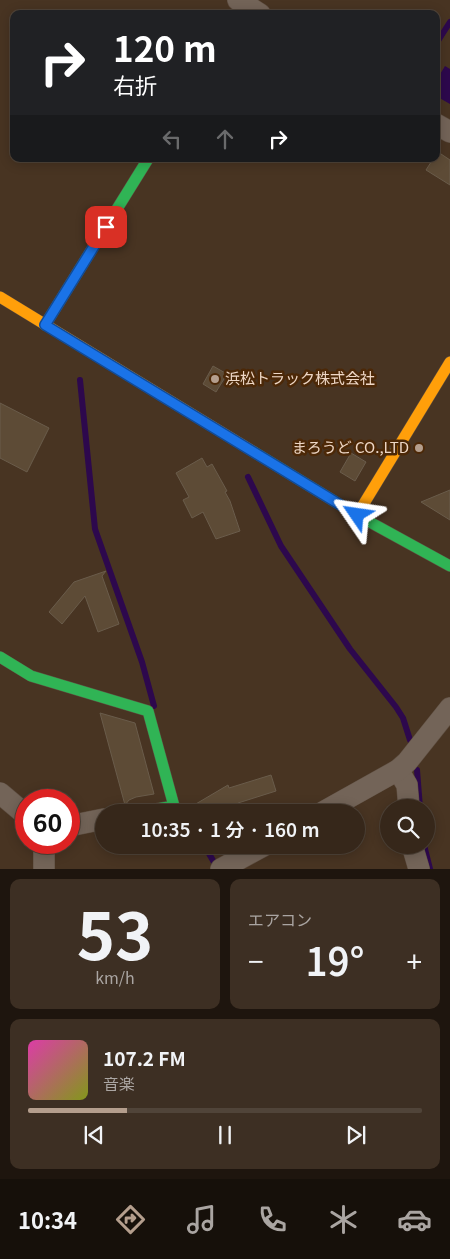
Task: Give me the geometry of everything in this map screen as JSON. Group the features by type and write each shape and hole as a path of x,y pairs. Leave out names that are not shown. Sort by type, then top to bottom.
{"street":[{"path":"45,325 146,162"},
{"path":"0,298 357,515 450,566"},
{"path":"357,515 450,362"},
{"path":"0,657 31,676 148,710 173,804"},
{"path":"337,804 398,770 407,762 450,708"},
{"path":"398,770 407,785 408,799"},
{"path":"0,793 15,806"},
{"path":"80,824 95,821"},
{"path":"44,854 44,869"},
{"path":"221,869 248,854"},
{"path":"415,854 419,869"}],"shaded area":[{"path":"445,66 450,69 450,104 440,98 440,74"}],"building":[{"path":"440,153 450,160 450,185 426,170 431,162 440,162"},
{"path":"213,366 227,374 216,392 203,384"},
{"path":"0,403 49,428 27,472 0,458"},
{"path":"351,453 366,462 355,481 340,472"},
{"path":"202,458 207,467 212,464 227,491 225,492 240,531 216,539 203,512 192,518 183,500 189,497 176,473"},
{"path":"450,490 450,520 421,502"},
{"path":"106,571 102,576 119,624 98,632 85,596 62,624 49,612 74,582"},
{"path":"100,713 135,723 154,794 136,797 125,804"},
{"path":"271,775 276,791 239,804 196,804 228,785 229,788"}],"waterway":[{"path":"440,38 450,22"},
{"path":"80,380 95,529 142,662 154,706"},
{"path":"248,477 281,546 350,649 396,707 403,718 410,740"},
{"path":"417,770 419,799"},
{"path":"209,854 215,864"},
{"path":"426,854 430,869"}],"traffic: fast":[{"path":"45,325 146,162"},
{"path":"254,452 357,515 450,566"},
{"path":"0,657 31,676 148,711 173,804"}],"traffic: slow":[{"path":"0,297 254,452"},
{"path":"357,515 450,362"}],"place":[{"name":"浜松トラック株式会社","path":"215,379"},
{"name":"まろうど CO.,LTD","path":"419,448"}],"route":[{"path":"106,227 45,325 357,515"}]}
